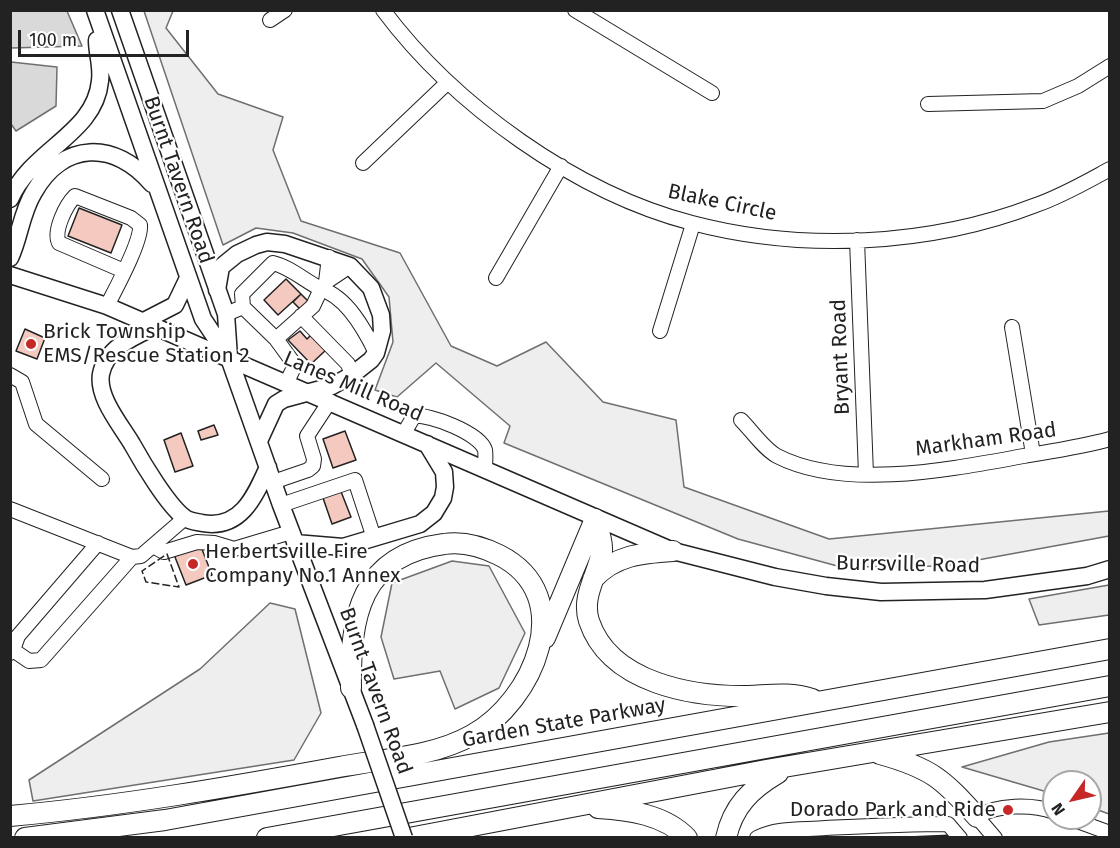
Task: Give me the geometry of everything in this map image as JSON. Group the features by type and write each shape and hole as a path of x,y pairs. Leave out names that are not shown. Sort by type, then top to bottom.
{"highway":[{"path":"595,519 602,549 587,603 590,621 602,645 637,674 674,689 708,694 793,693 820,702"},
{"path":"10,816 198,793 455,743 495,720 515,699 538,654 595,519"},
{"path":"351,688 353,626 361,600 376,577 389,565 403,556 430,546 467,544 488,550 506,559 519,570 538,601 543,620 538,654"},
{"path":"593,579 602,570 623,557 673,551"},
{"name":"Garden State Parkway","path":"25,837 165,820 1110,648"},
{"path":"267,837 1110,686"},
{"path":"406,837 1110,712"},
{"path":"875,753 921,766 938,776 977,817"},
{"path":"726,837 730,820 742,800 755,787 786,768"},
{"path":"571,806 631,810 659,819 687,837"}],"main road":[{"name":"Burnt Tavern Road","path":"120,10 226,314 229,358"},
{"name":"Burnt Tavern Road","path":"96,13 203,320 229,358 293,538 406,837"},
{"path":"10,199 28,170 87,117 97,98 101,62 97,43 96,13"},
{"path":"10,258 24,211 34,192 57,166 73,157 110,153 140,169 157,189"},
{"path":"217,290 221,267 237,254 256,244 267,242 285,244 350,266 371,288 379,308 382,331 376,353 352,375 332,386 284,399 276,404 259,441"},
{"name":"Lanes Mill Road","path":"10,275 107,306 673,551"},
{"path":"188,278 175,305 123,342 105,362 101,383 108,404 142,461 185,518 209,524 221,524 236,518 255,497 270,474"},
{"path":"293,538 343,546 420,524 434,513 443,498 444,472 426,443"},
{"name":"Burrsville Road","path":"673,551 775,577 881,592 985,590 1087,576 1110,569"}],"street":[{"path":"270,20 285,10"},
{"name":"Blake Circle","path":"383,10 434,72 488,118 561,166 656,212 693,224 800,240 908,237 963,227 1035,206 1110,169"},
{"path":"575,10 712,93"},
{"path":"928,104 1044,101 1078,86 1110,66"},
{"path":"363,163 447,83"},
{"path":"496,278 561,166"},
{"path":"107,306 124,271 140,233 140,225 131,218 75,196 69,201 57,232 59,243 124,271"},
{"path":"660,331 693,224"},
{"name":"Bryant Road","path":"857,240 866,474"},
{"path":"276,339 313,306 324,286 329,257"},
{"path":"287,382 295,365 276,339 243,307 242,294 273,263 285,266 300,278 324,286 357,321 376,353"},
{"path":"324,286 350,266"},
{"path":"226,314 243,307"},
{"path":"302,316 348,364 352,375"},
{"path":"1012,327 1033,454"},
{"path":"10,375 22,382 36,424 102,479"},
{"path":"270,474 308,470 313,466 314,459 307,436 330,401"},
{"path":"404,433 414,416 422,415 457,428 475,437 484,448 485,469"},
{"name":"Markham Road","path":"741,420 774,455 804,467 866,474 941,472 1110,439"},
{"path":"281,505 355,480 375,538"},
{"path":"10,509 132,557 141,556 185,518"},
{"path":"153,546 164,552 197,542 214,543 234,549 293,538"},
{"path":"98,543 18,636 12,652 29,661 40,660 132,557"},
{"path":"995,837 977,817 987,810 1042,808"},
{"path":"758,837 765,833 913,824 948,824 960,837"}],"shaded area":[{"path":"10,11 67,11 82,46 11,48"},
{"path":"144,11 173,11 166,28 218,94 283,117 273,150 301,221 400,253 451,346 497,366 546,342 603,402 676,420 684,487 829,539 1109,511 1109,536 945,566 841,567 738,539 504,443 510,426 436,363 397,397 375,390 393,342 389,297 362,259 293,233 256,228 223,245"},
{"path":"11,62 57,67 56,106 16,131 11,124"},
{"path":"452,561 489,566 525,633 499,688 455,709 440,671 394,679 381,637 392,583"},
{"path":"1109,585 1109,615 1039,625 1029,599"},
{"path":"270,603 295,609 321,713 294,760 33,801 29,780 200,669"},
{"path":"1109,733 1109,814 1102,811 1102,770 1042,770 1042,790 962,767 1049,742"}],"building":[{"path":"79,208 122,225 111,253 68,236"},
{"path":"286,279 301,294 278,315 264,300"},
{"path":"301,294 310,303 302,311 293,302"},
{"name":"Brick Township EMS/Rescue Station 2","path":"25,329 45,338 37,359 16,351"},
{"path":"300,331 307,339 312,334 327,349 311,364 288,340"},
{"path":"214,425 218,435 201,440 198,431"},
{"path":"345,431 356,460 333,468 323,439"},
{"path":"181,433 193,466 175,472 164,440"},
{"path":"340,489 351,517 332,524 322,495"},
{"name":"Herbertsville Fire Company No.1 Annex","path":"200,544 212,575 186,585 173,552"},
{"path":"954,835 954,838 886,838"}],"fence":[{"path":"167,554 179,587 146,582 142,571 167,554"}],"place":[{"name":"Brick Township EMS/Rescue Station 2","path":"31,344"},
{"name":"Herbertsville Fire Company No.1 Annex","path":"193,564"},
{"name":"Dorado Park and Ride","path":"1008,810"}]}
